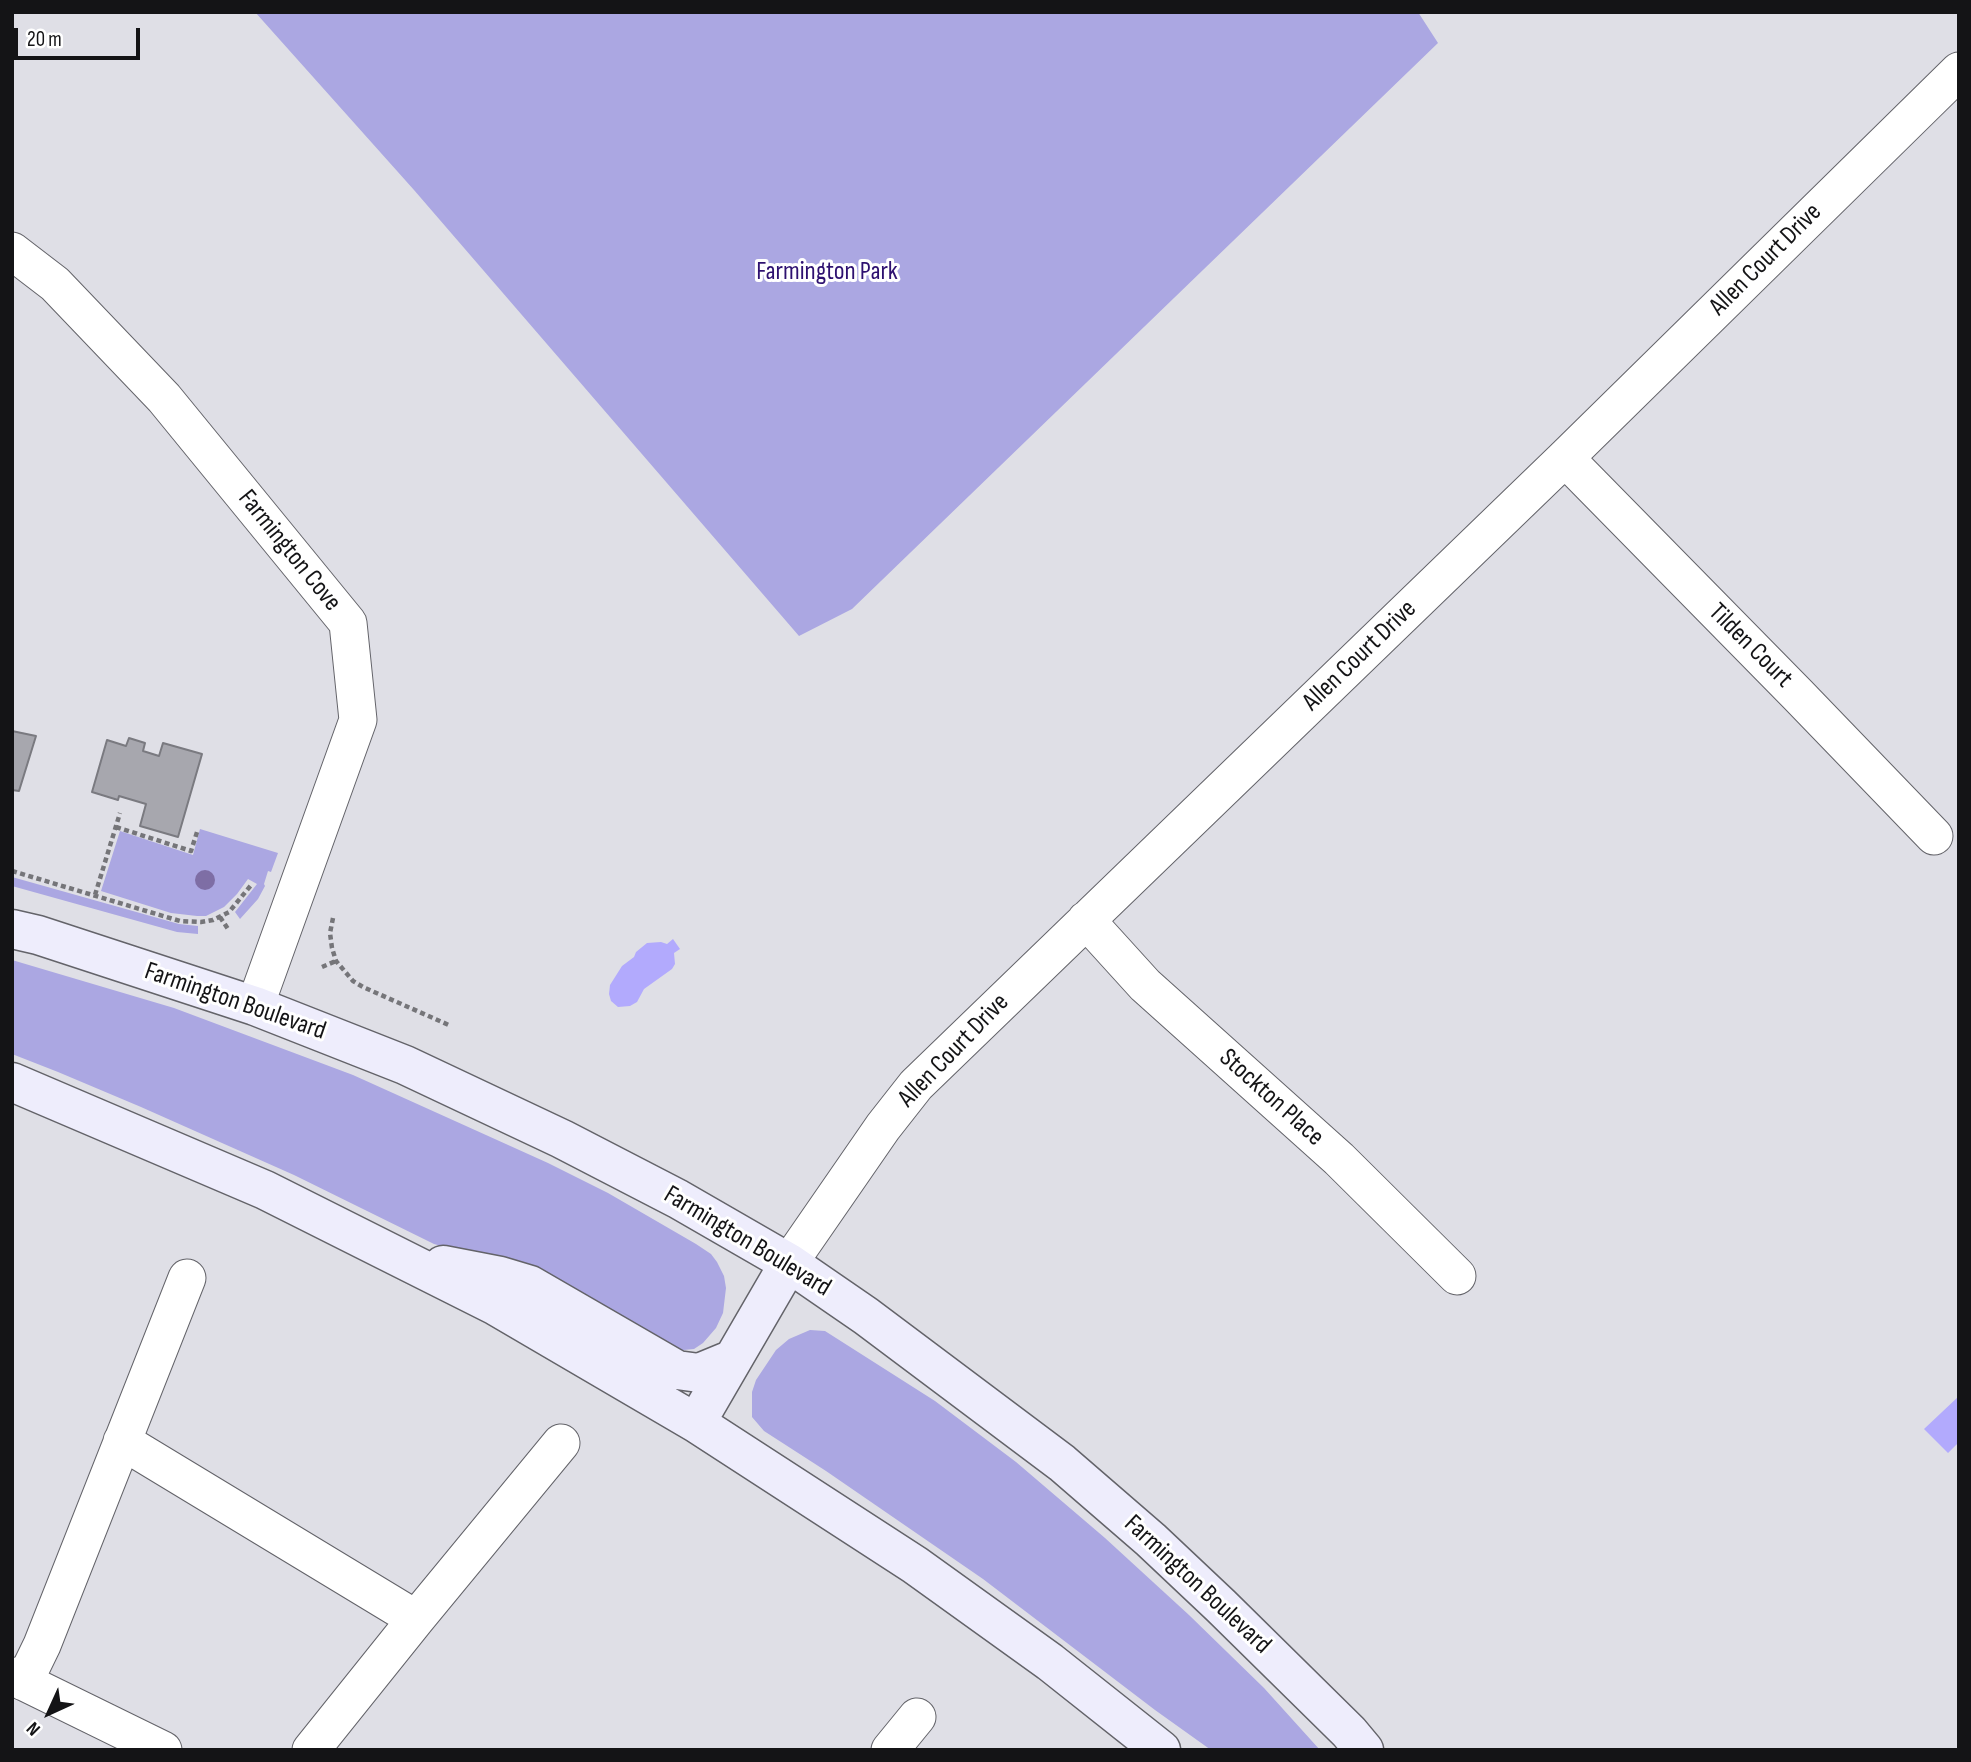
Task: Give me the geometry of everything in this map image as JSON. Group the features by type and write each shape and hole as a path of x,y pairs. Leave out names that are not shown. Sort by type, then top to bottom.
{"main road":[{"name":"Farmington Boulevard","path":"12,929 255,1006 405,1065 562,1139 678,1199 789,1263 866,1316 1062,1463 1152,1541 1221,1606 1364,1750"},
{"path":"12,1082 265,1190 496,1306 696,1423 915,1564 1050,1662 1161,1750"},
{"path":"393,1254 500,1276 530,1285 677,1370 699,1373 733,1359"},
{"path":"696,1423 789,1263"}],"street":[{"name":"Allen Court Drive","path":"789,1263 883,1127 916,1085 1565,458 1959,71"},
{"name":"Farmington Cove","path":"12,251 55,284 164,398 348,623 358,720 255,1006"},
{"name":"Tilden Court","path":"1565,458 1934,836"},
{"name":"Stockton Place","path":"1086,920 1145,985 1339,1159 1457,1276"},
{"path":"163,1750 18,1679 42,1645 187,1278"},
{"path":"122,1441 416,1619"},
{"path":"311,1750 561,1443"},
{"path":"890,1750 917,1717"}],"path":[{"path":"95,895 120,813"},
{"path":"116,827 191,851 198,829"},
{"path":"12,871 180,921 201,922 220,917 229,912 252,884"},
{"path":"220,917 229,929"},
{"path":"332,918 332,948 337,961 353,981 451,1026"},
{"path":"321,967 337,961"}],"green space":[{"name":"Farmington Park","path":"255,12 1418,12 1438,43 852,609 799,636 414,190"},
{"path":"200,829 278,853 258,899 240,919 235,912 257,884 248,879 224,907 206,916 171,913 101,891 120,831 193,855"},
{"path":"12,877 179,924 198,926 198,934 177,932 12,886"},
{"path":"12,960 174,1008 353,1075 608,1193 711,1254 724,1276 726,1288 723,1313 716,1328 694,1349 673,1351 529,1270 434,1244 294,1175 141,1107 12,1054"},
{"path":"810,1330 825,1331 935,1401 1016,1462 1189,1615 1264,1688 1320,1750 1211,1750 983,1579 764,1431 752,1417 752,1392 756,1380 776,1350 789,1339"}],"shaded area":[{"path":"673,939 680,949 674,953 675,964 672,969 644,989 637,1002 630,1006 618,1007 611,1001 610,985 622,966 634,957 636,952 647,943 667,944"},
{"path":"1959,1396 1959,1442 1948,1453 1924,1429"}],"building":[{"path":"12,731 36,736 19,791 12,790"},
{"path":"129,738 145,743 143,751 159,756 163,743 202,754 178,837 140,826 146,804 119,796 118,800 92,792 107,740 126,746"}]}
